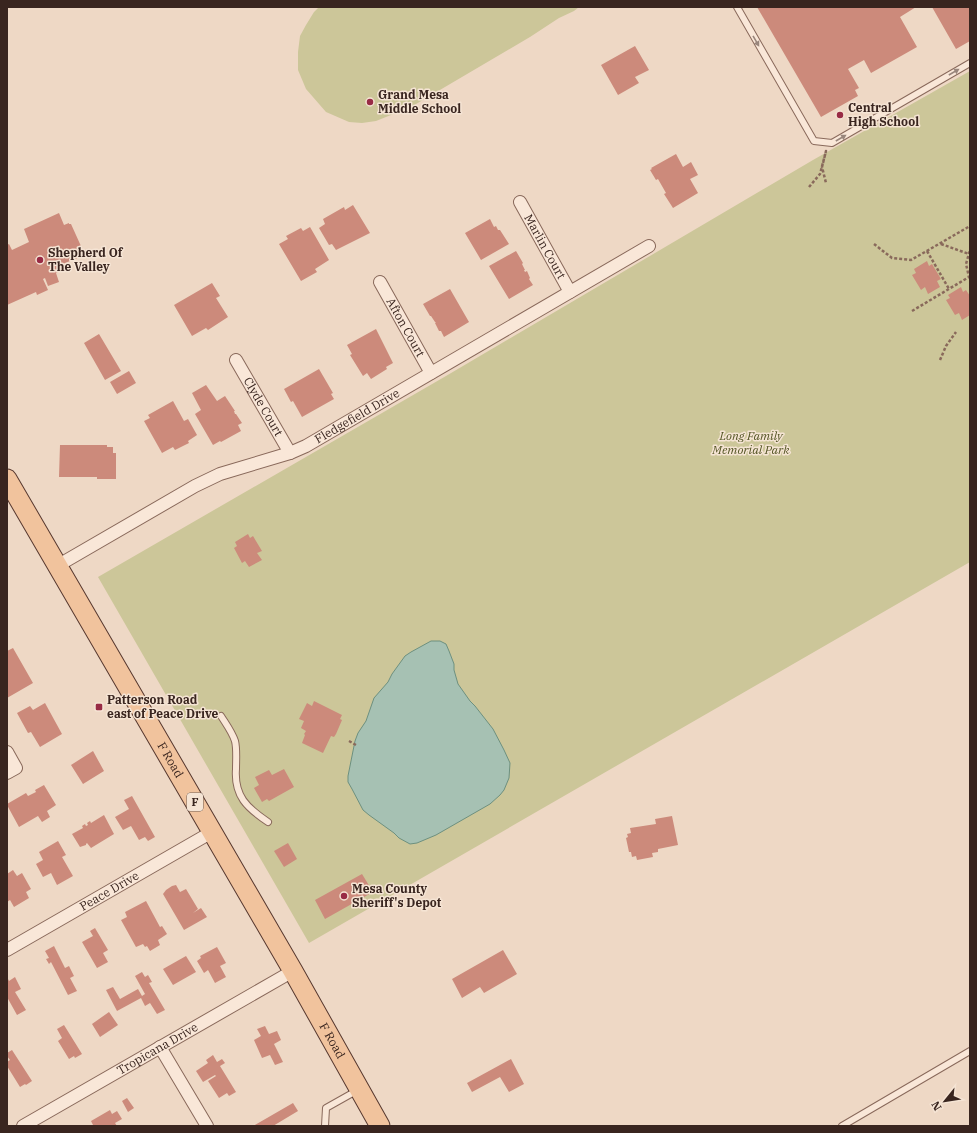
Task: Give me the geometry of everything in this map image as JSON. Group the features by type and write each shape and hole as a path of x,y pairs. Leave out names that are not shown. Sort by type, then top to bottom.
{"main road":[{"name":"F Road","path":"7,479 293,971 380,1126"}],"street":[{"name":"Marlin Court","path":"520,202 570,292"},
{"name":"Fledgefield Drive","path":"57,566 195,486 220,474 290,453 306,446 649,246"},
{"name":"Afton Court","path":"380,282 431,373"},
{"name":"Clyde Court","path":"236,360 290,453"},
{"path":"7,752 12,771"},
{"name":"Peace Drive","path":"7,950 212,832"},
{"name":"Tropicana Drive","path":"23,1126 293,971"},
{"path":"160,1047 207,1126"}],"lane":[{"path":"736,7 814,141 832,143 970,63"},
{"path":"221,716 235,741 235,774 240,795 247,806 268,822"},
{"path":"842,1126 970,1051"},
{"path":"325,1126 326,1108 359,1090"}],"path":[{"path":"809,187 820,174 826,151 822,167 826,183"},
{"path":"874,244 892,258 911,260 970,226"},
{"path":"941,243 969,254"},
{"path":"912,311 969,277 966,264 970,250"},
{"path":"927,251 949,289"},
{"path":"949,289 970,279"},
{"path":"940,360 946,346 956,332"},
{"path":"349,741 356,745"}],"green space":[{"path":"319,7 579,7 411,107 376,121 362,123 349,122 326,112 306,89 298,70 300,36 314,12"},
{"name":"Long Family Memorial Park","path":"970,71 970,562 309,943 98,577 446,376 813,160"}],"shaded area":[{"path":"431,641 440,641 446,644 454,664 458,684 493,729 504,750 510,763 509,778 504,790 490,804 436,835 417,843 410,844 399,838 363,810 348,782 348,776 355,741 358,733 366,721 374,698 388,682 405,656"}],"building":[{"path":"757,7 916,7 900,17 917,47 871,73 864,60 848,69 859,88 855,90 858,96 821,117"},
{"path":"932,7 970,7 970,41 956,49"},
{"path":"635,46 649,70 635,77 639,83 618,95 601,65"},
{"path":"676,154 683,167 691,162 698,175 690,179 698,193 673,208 664,194 666,193 658,179 656,180 650,170"},
{"path":"353,205 370,233 336,250 332,244 329,245 319,228 325,224 323,219 344,207 345,210"},
{"name":"Shepherd Of The Valley","path":"59,213 64,225 69,223 71,224 85,255 60,265 62,270 56,273 59,282 48,286 45,278 43,279 48,290 37,295 36,292 7,305 7,245 9,244 12,250 29,242 24,229"},
{"path":"490,219 494,227 496,226 498,230 500,230 509,244 481,260 465,233"},
{"path":"310,227 329,260 315,269 317,272 301,281 279,244 288,239 286,236 301,228 303,231"},
{"path":"516,251 523,263 525,272 527,271 530,278 529,279 533,285 509,299 489,266"},
{"path":"927,261 929,266 932,264 941,279 937,281 940,287 928,294 925,287 921,290 912,275 916,273 914,269"},
{"path":"212,283 220,296 216,298 228,317 208,330 206,328 192,336 174,305"},
{"path":"961,287 963,292 966,290 970,296 970,315 962,320 959,313 955,315 946,300 950,298 948,295"},
{"path":"450,289 469,322 444,337 441,331 439,331 435,323 436,322 430,316 423,304"},
{"path":"376,329 393,363 386,367 387,369 371,379 367,373 363,376 350,355 352,354 347,345"},
{"path":"99,334 121,371 105,380 84,343"},
{"path":"319,369 333,393 331,394 334,399 302,417 284,389"},
{"path":"129,371 136,383 117,394 110,382"},
{"path":"206,385 217,401 225,396 242,423 238,425 241,431 213,445 195,414 201,410 192,393"},
{"path":"173,401 184,421 188,419 197,435 188,441 189,443 175,450 173,447 162,453 144,421 150,418 148,415"},
{"path":"60,445 107,445 107,447 113,447 113,453 116,453 116,479 97,479 97,477 59,477"},
{"path":"248,534 250,538 253,536 262,551 257,553 262,560 249,567 245,561 242,563 234,548 237,546 235,542"},
{"path":"13,648 33,683 7,698 7,651"},
{"path":"314,701 342,715 340,719 342,720 336,734 334,737 331,736 323,753 302,743 306,731 301,728 304,721 299,719 307,703 312,706"},
{"path":"45,703 62,734 40,747 31,732 28,733 17,713 30,706 33,710"},
{"path":"93,751 104,771 83,784 71,765"},
{"path":"284,769 294,787 269,801 267,799 262,802 254,788 259,785 255,777 269,770 272,775"},
{"path":"44,785 56,805 47,811 50,817 42,822 38,816 19,827 7,804 26,793 28,796 36,792 35,790"},
{"path":"132,796 155,837 148,841 145,837 139,840 131,826 123,830 115,817 129,809 124,800"},
{"path":"104,815 114,834 91,848 87,843 86,845 80,847 72,834 83,828 82,826 85,824 86,826 88,825 87,823 90,821 91,823"},
{"path":"672,816 678,845 658,849 658,852 652,853 653,857 637,860 636,856 632,857 631,852 629,852 626,838 628,837 627,834 631,833 630,828 656,824 655,819"},
{"path":"58,841 66,855 62,857 73,876 57,885 51,873 43,877 36,864 43,860 39,852"},
{"path":"288,843 297,859 284,867 274,851"},
{"path":"13,870 17,876 22,873 31,889 26,892 29,898 14,907 10,900 7,902 7,874"},
{"name":"Mesa County Sheriff's Depot","path":"362,874 373,892 325,919 315,900"},
{"path":"176,885 180,892 186,889 198,909 193,913 201,908 207,917 184,930 163,894 166,890"},
{"path":"146,901 160,927 162,926 167,934 158,940 160,945 150,951 147,946 145,947 143,944 136,947 121,920 127,917 125,912"},
{"path":"95,928 108,950 103,953 108,962 97,968 82,942 93,936 90,931"},
{"path":"54,946 65,968 69,966 74,976 70,978 77,991 68,995 51,962 49,964 46,959 49,958 45,951"},
{"path":"217,947 226,963 220,966 226,977 215,983 208,970 204,973 197,961 201,958 200,956"},
{"path":"503,950 517,974 484,993 480,987 462,998 452,979"},
{"path":"186,956 196,972 173,985 163,969"},
{"path":"142,972 145,977 148,975 152,982 149,983 165,1010 157,1014 150,1003 145,1006 141,998 117,1011 106,990 113,987 120,999 138,989 142,996 145,994 135,976"},
{"path":"7,977 9,981 15,977 21,989 15,992 26,1010 17,1015 7,997"},
{"path":"109,1012 118,1025 100,1037 92,1024"},
{"path":"64,1025 82,1054 75,1058 74,1056 69,1059 58,1041 62,1038 57,1029"},
{"path":"265,1026 269,1034 277,1031 281,1040 274,1044 283,1062 275,1065 270,1055 262,1058 254,1040 261,1036 257,1029"},
{"path":"12,1050 32,1081 20,1087 7,1066 7,1062 10,1060 7,1053"},
{"path":"213,1055 217,1062 222,1059 225,1063 220,1066 236,1092 229,1096 227,1093 219,1098 208,1081 216,1076 215,1075 203,1082 196,1071 208,1063 206,1060"},
{"path":"511,1059 524,1084 509,1092 500,1077 472,1092 467,1083"},
{"path":"127,1098 134,1108 128,1112 122,1101"},
{"path":"293,1103 298,1111 273,1126 253,1126"},
{"path":"110,1110 112,1114 117,1111 122,1119 115,1123 117,1126 90,1126 93,1125 91,1121"}],"place":[{"name":"Grand Mesa Middle School","path":"370,102"},
{"name":"Central High School","path":"840,115"},
{"name":"Shepherd Of The Valley","path":"40,260"},
{"name":"Patterson Road east of Peace Drive","path":"99,707"},
{"name":"Mesa County Sheriff's Depot","path":"344,896"}]}
